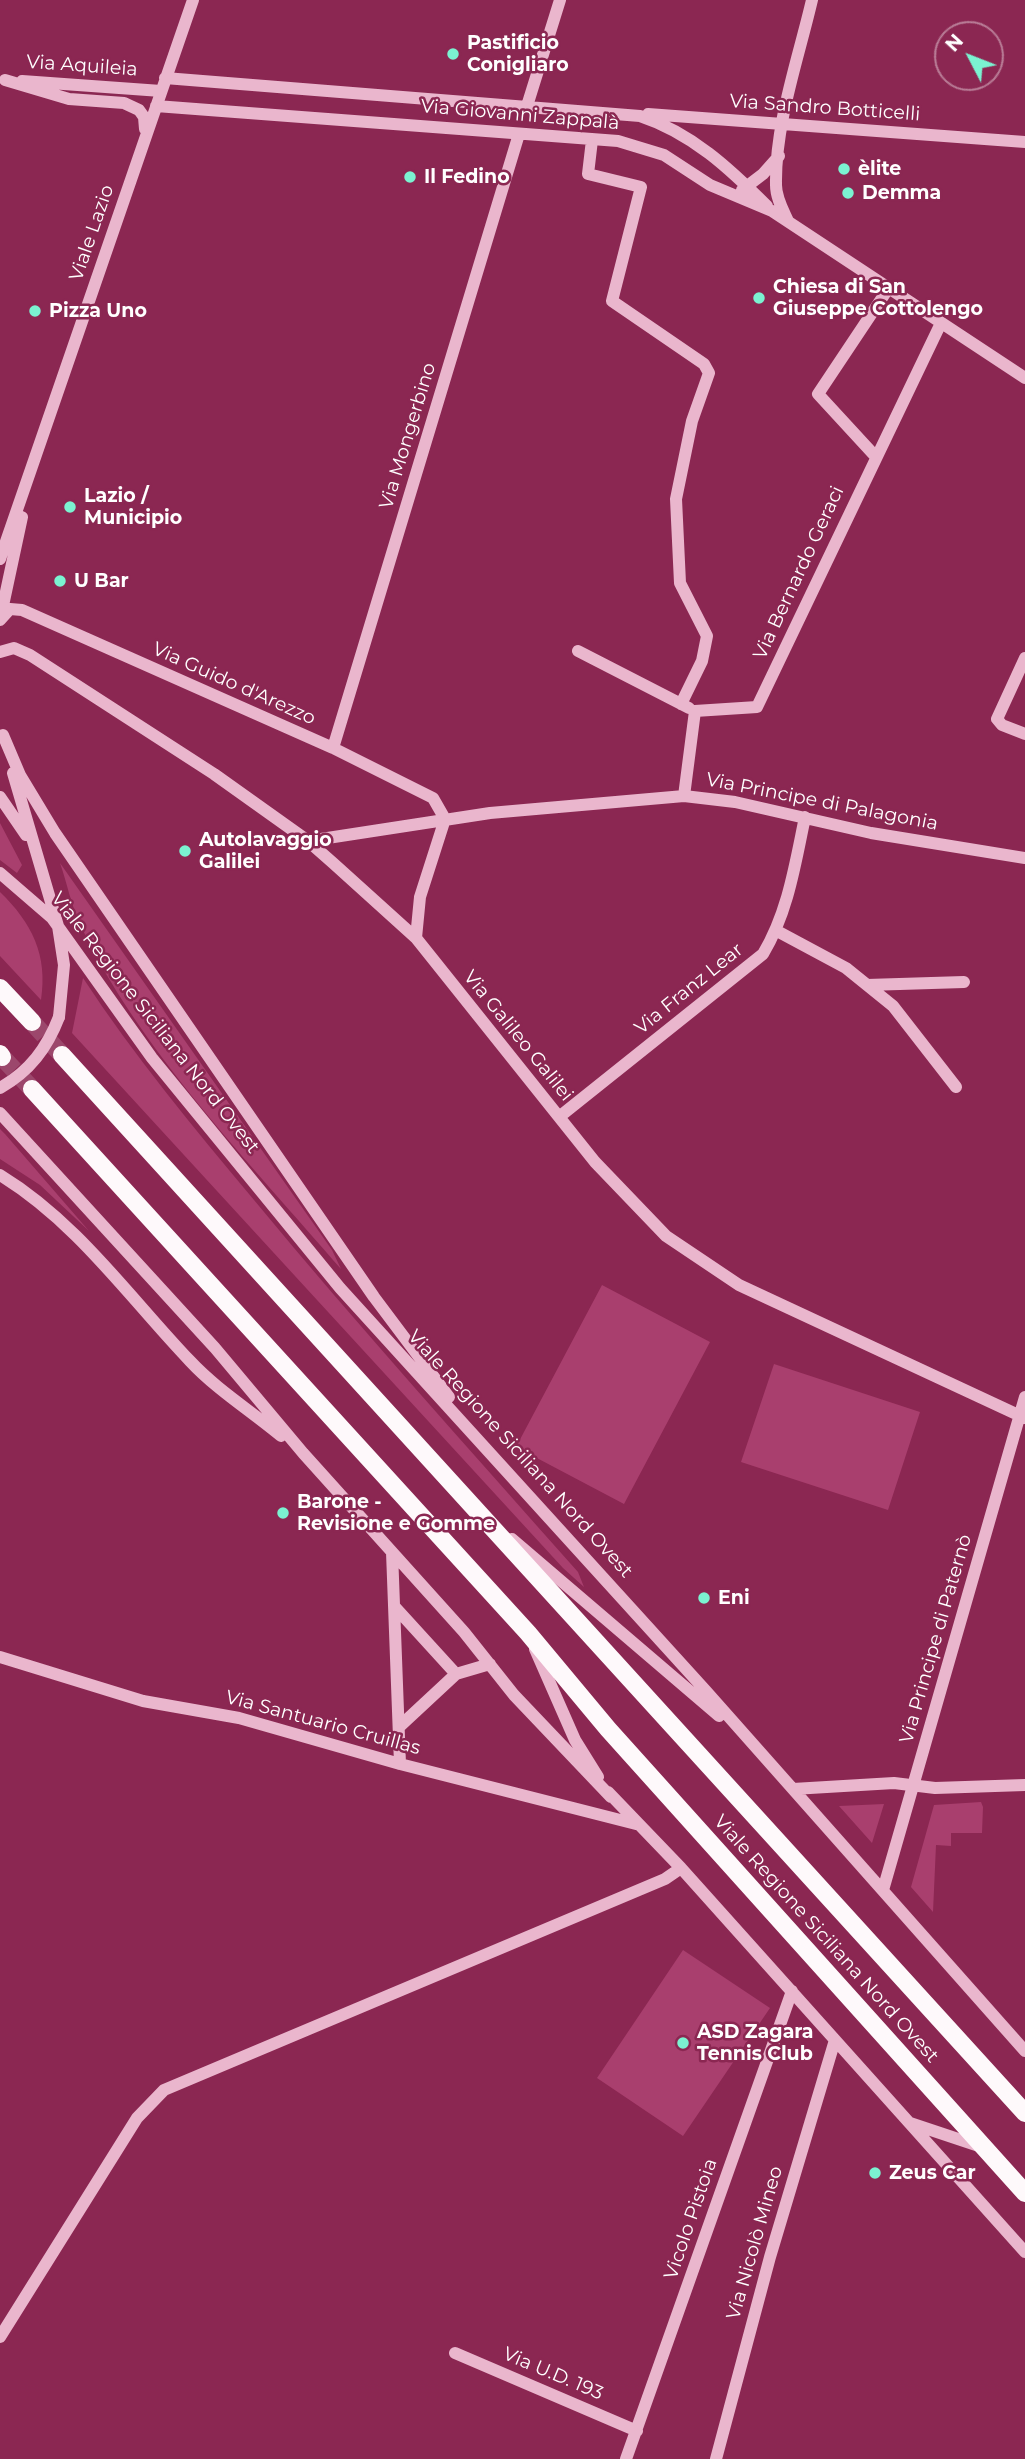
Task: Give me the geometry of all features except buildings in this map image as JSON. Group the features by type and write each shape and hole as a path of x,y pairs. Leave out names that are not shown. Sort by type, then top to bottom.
{"main road":[{"path":"0,988 32,1023"},
{"name":"Viale Regione Siciliana Nord Ovest","path":"62,1055 1025,2113"},
{"name":"Viale Regione Siciliana Nord Ovest","path":"32,1089 528,1633 608,1728 1025,2193"}],"street":[{"name":"Viale Lazio","path":"0,559 193,0"},
{"path":"527,106 560,0"},
{"path":"788,222 776,186 779,156 783,124 812,0"},
{"name":"Via Giovanni Zappalà","path":"165,78 622,113 656,121 724,163 772,211 1025,378"},
{"path":"2,79 58,96 133,105 144,117 144,142"},
{"name":"Via Aquileia","path":"2,79 161,91"},
{"name":"Via Giovanni Zappalà","path":"156,106 592,140 644,148 664,155 710,185 772,211"},
{"name":"Via Sandro Botticelli","path":"622,113 1025,142"},
{"name":"Via Mongerbino","path":"333,748 519,134"},
{"path":"592,140 589,174 641,187 612,292 612,301 704,364 709,373 692,421 676,499 680,583 706,636 702,661 681,704"},
{"path":"732,194 747,187 779,156"},
{"path":"710,185 719,181 725,172 724,163"},
{"path":"876,457 818,394 888,289"},
{"name":"Via Bernardo Geraci","path":"695,711 757,707 941,323"},
{"path":"0,621 33,462"},
{"name":"Via Guido d'Arezzo","path":"0,621 10,609 22,610 333,748 433,798 445,819"},
{"name":"Via Galileo Galilei","path":"0,652 14,648 30,655 214,774 308,841 415,939 638,1210 702,1263 739,1285 1022,1417"},
{"path":"578,651 695,711 684,796"},
{"path":"1025,658 997,719 1003,725 1025,734"},
{"path":"0,1087 17,1078 40,1055 59,1017 64,965 58,926 1,729"},
{"path":"1,729 20,775 55,833 374,1297 521,1488"},
{"name":"Via Principe di Palagonia","path":"308,841 445,819 624,799 684,796 735,802 871,833 1025,858"},
{"path":"0,797 35,851"},
{"name":"Via Franz Lear","path":"559,1117 763,954 777,931 792,884 805,817"},
{"path":"415,939 420,897 445,819"},
{"name":"Viale Regione Siciliana Nord Ovest","path":"0,873 58,926 152,1058 341,1288 757,1748 1025,2051"},
{"path":"777,931 846,968 893,1006 956,1087"},
{"path":"867,985 964,982"},
{"path":"0,1114 215,1348 303,1453 489,1664 611,1797 681,1868 1025,2252"},
{"path":"0,1175 59,1219 192,1364 303,1453"},
{"name":"Via Principe di Paternò","path":"883,1890 1022,1417 1025,1398"},
{"path":"469,1502 757,1748"},
{"path":"392,1552 400,1764"},
{"path":"394,1605 456,1674"},
{"path":"528,1633 575,1740 611,1797"},
{"name":"Via Santuario Cruillas","path":"0,1657 143,1701 239,1718 400,1764 637,1824"},
{"path":"399,1727 456,1674 489,1664"},
{"path":"793,1789 914,1783 935,1788 1025,1785"},
{"path":"0,2337 137,2118 163,2090 665,1879 681,1868"},
{"name":"Vicolo Pistoia","path":"626,2459 792,1991"},
{"name":"Via Nicolò Mineo","path":"716,2459 770,2257 835,2040"},
{"path":"909,2123 983,2147"},
{"name":"Via U.D. 193","path":"455,2353 637,2431"}],"shaded area":[{"path":"0,823 22,865 17,873 0,860"},
{"path":"60,863 332,1250 341,1269 198,1104 132,1016 80,924"},
{"path":"0,892 29,928 40,954 43,984 41,1000 0,956"},
{"path":"83,978 144,1064 209,1146 374,1341 578,1572 584,1587 563,1568 72,1033"},
{"path":"0,1129 89,1231 40,1185 0,1159"},
{"path":"602,1285 710,1342 624,1504 516,1447"},
{"path":"774,1364 920,1412 888,1510 741,1462"},
{"path":"981,1802 982,1833 951,1833 951,1846 936,1845 933,1912 911,1887 934,1805"},
{"path":"884,1804 872,1843 839,1806"},
{"name":"ASD Zagara Tennis Club","path":"683,1950 770,2008 683,2136 597,2078"}],"tunnel":[{"path":"32,1022 62,1055"},
{"path":"2,1057 32,1089"}],"place":[{"name":"Pastificio Conigliaro","path":"453,54"},
{"name":"èlite","path":"844,169"},
{"name":"Il Fedino","path":"410,177"},
{"name":"Demma","path":"848,193"},
{"name":"Chiesa di San Giuseppe Cottolengo","path":"759,298"},
{"name":"Pizza Uno","path":"35,311"},
{"name":"Lazio / Municipio","path":"70,507"},
{"name":"U Bar","path":"60,581"},
{"name":"Autolavaggio Galilei","path":"185,851"},
{"name":"Barone - Revisione e Gomme","path":"283,1513"},
{"name":"Eni","path":"704,1598"},
{"name":"ASD Zagara Tennis Club","path":"683,2043"},
{"name":"Zeus Car","path":"875,2173"}]}
